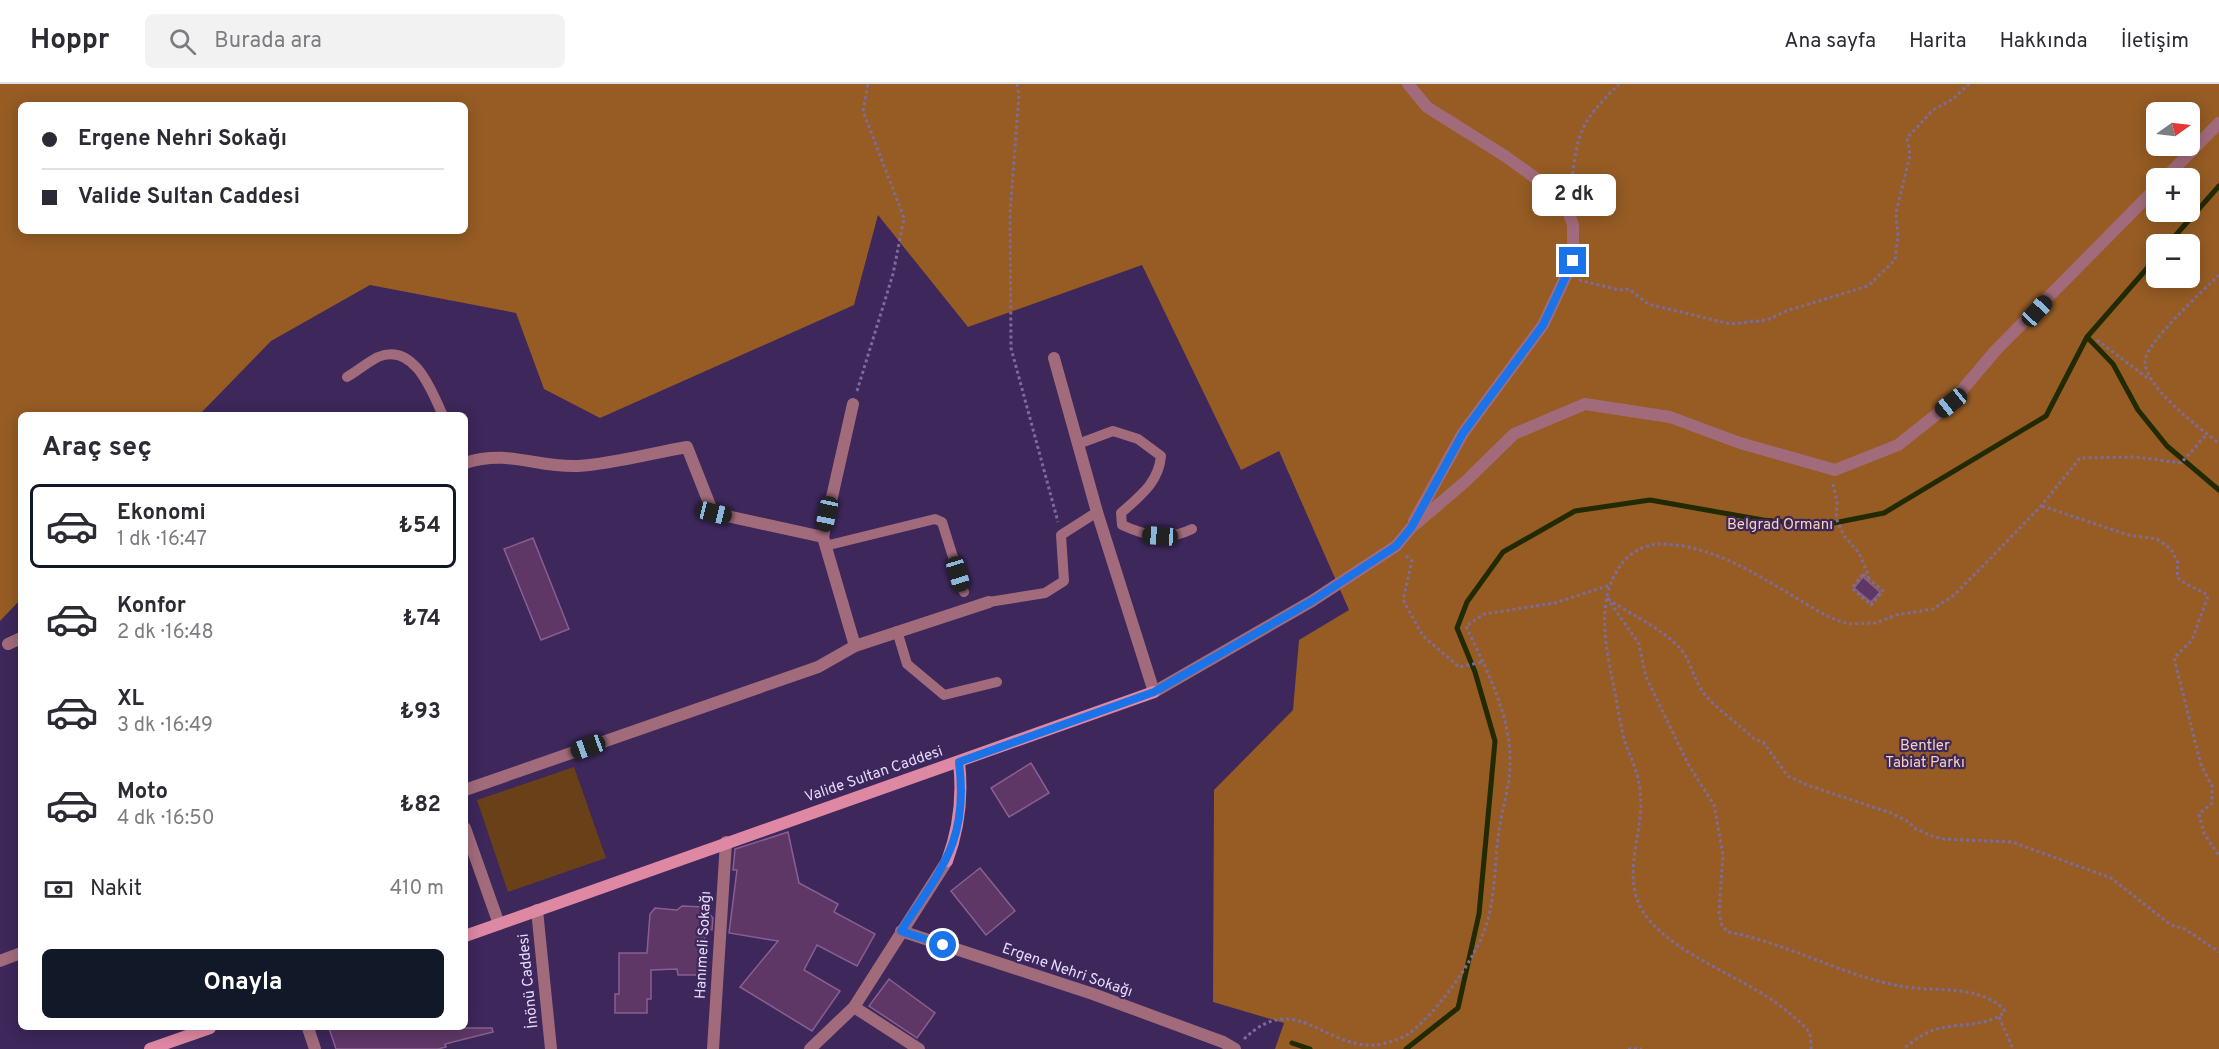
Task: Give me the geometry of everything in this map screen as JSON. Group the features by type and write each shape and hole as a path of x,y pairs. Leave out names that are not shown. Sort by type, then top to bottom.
{"street":[{"path":"1408,84 1427,107 1505,156 1563,198 1573,225 1573,261 1543,325 1463,433 1411,528"},
{"path":"2175,168 2219,123"},
{"path":"1411,528 1466,481 1514,434 1585,404 1670,417 1740,443 1835,470 1898,445 1951,403 1995,350 2146,198"},
{"path":"1054,358 1097,512 1154,692"},
{"path":"853,404 824,542 855,646"},
{"path":"468,462 481,458 513,456 578,466 687,447 714,513 824,542"},
{"name":"Valide Sultan Caddesi","path":"468,935 1154,692 1312,601 1396,546 1411,528"},
{"path":"468,789 818,667 855,646 989,602"},
{"path":"8,644 18,639"},
{"path":"810,1049 854,1007 947,861 958,834 962,783 959,762"},
{"path":"468,836 499,924"},
{"name":"Hanımeli Sokağı","path":"713,1049 726,842"},
{"name":"İnönü Caddesi","path":"537,910 551,1049"},
{"name":"Ergene Nehri Sokağı","path":"901,931 1093,994 1231,1046"},
{"path":"0,961 18,954"},
{"path":"854,1007 919,1049"},
{"path":"150,1049 204,1030"},
{"path":"309,1030 315,1049"}],"lane":[{"path":"347,377 380,356 402,355 420,369 441,412"},
{"path":"1078,444 1113,431 1138,439 1161,456 1160,471 1141,495 1121,513 1122,525"},
{"path":"989,602 1045,592 1064,581 1061,535 1097,512"},
{"path":"824,542 935,519 942,522 964,592"},
{"path":"1122,525 1143,535 1176,537 1192,530"},
{"path":"1104,535 1122,525"},
{"path":"897,631 907,664 944,694 997,682"}],"path":[{"path":"853,404 893,274 904,218 863,111 868,84"},
{"path":"1017,84 1019,95 1010,214 1011,348 1061,535"},
{"path":"1566,205 1580,133 1589,117 1619,84"},
{"path":"1566,276 1619,290 1629,289 1655,307 1730,324 1767,320 1786,311 1868,286 1895,260 1898,236 1896,213 1910,155 1907,138 1933,110 1953,99 1969,84"},
{"path":"2152,381 2145,363 2146,355 2161,334 2219,275"},
{"path":"2097,340 2152,381 2219,443"},
{"path":"1811,1049 1810,1036 1799,1022 1771,998 1667,938 1644,914 1633,894 1632,874 1641,792 1638,775 1625,740 1604,641 1606,598 1621,564 1638,549 1660,543 1704,549 1831,618 1848,624 1876,623 1896,615 1933,609 1954,595 2041,506 2080,458 2136,456 2181,463 2207,434"},
{"path":"1837,502 1836,518 1839,520 1842,531 1859,553 1869,576 1868,579 1883,591 1872,604 1852,588 1863,574 1868,579"},
{"path":"2041,506 2128,535 2157,539 2171,549 2178,563 2177,577 2186,587 2198,589 2208,596 2192,640 2174,658 2200,765 2212,786 2212,803 2199,814 2204,832 2219,856"},
{"path":"1396,546 1412,561 1403,600 1422,636 1459,667 1483,662"},
{"path":"1231,1046 1255,1028 1280,1018 1342,1044 1374,1046 1406,1036 1438,1003 1465,967 1483,934 1491,903 1510,759 1503,719 1483,662 1466,626 1484,614 1555,603 1610,585"},
{"path":"1606,598 1639,617 1676,645 1683,652 1692,676 1705,695 1754,739 1763,741 1788,776 1807,785 1891,813 1909,822 1914,828 1932,836 1944,839 2012,842 2038,853 2090,869 2111,878 2171,925 2185,930 2219,952"},
{"path":"1606,598 1639,644 1646,677 1660,708 1688,764 1714,805 1723,855 1719,913 1722,926 1728,932 1899,986 1978,994 1993,999 2005,1011 1999,1017 1939,1028 1920,1036 1903,1049"},
{"path":"1999,1017 2013,1049"},
{"path":"1628,1049 1642,1049"}],"shaded area":[{"path":"574,767 606,858 508,892 477,800"}],"green space":[{"name":"Belgrad Ormanı","path":"0,84 2219,84 2219,1049 1275,1049 1284,1023 1213,1002 1214,790 1293,710 1299,640 1349,610 1279,451 1241,470 1142,265 968,327 878,215 854,305 600,418 544,389 516,313 370,285 271,341 202,412 18,412 18,602 0,621"}],"building":[{"path":"533,538 569,629 541,640 504,549"},
{"path":"1863,577 1880,592 1871,602 1854,588"},
{"path":"1031,763 1049,793 1009,817 991,788"},
{"path":"788,832 799,883 838,904 834,912 875,934 857,966 817,945 804,970 840,991 812,1031 740,987 778,941 729,933 737,870 733,870 735,849"},
{"path":"980,868 1015,911 986,935 951,891"},
{"path":"682,906 704,907 713,918 712,930 706,929 701,975 678,975 677,969 651,970 651,999 647,999 647,1013 615,1013 615,994 619,994 619,953 647,953 650,914 655,908 677,910"},
{"path":"889,979 935,1013 917,1038 869,1006"},
{"path":"492,1028 493,1032 445,1044 446,1047 438,1049 336,1049 330,1030"}],"waterway":[{"path":"2177,234 2219,186"},
{"path":"1406,1049 1458,1008 1479,914 1495,741 1475,672 1457,628 1467,602 1503,552 1575,511 1650,500 1763,520 1824,525 1884,513 2046,416 2087,337 2146,270"},
{"path":"2087,337 2113,364 2138,410 2167,446 2219,490"},
{"path":"1292,1043 1310,1049"}],"route":[{"path":"943,945 901,931 947,861 958,834 962,783 959,762 1154,692 1312,601 1396,546 1411,528 1463,433 1543,325 1573,261"}],"park label":[{"name":"Bentler Tabiat Parkı","path":"1925,754"}]}
